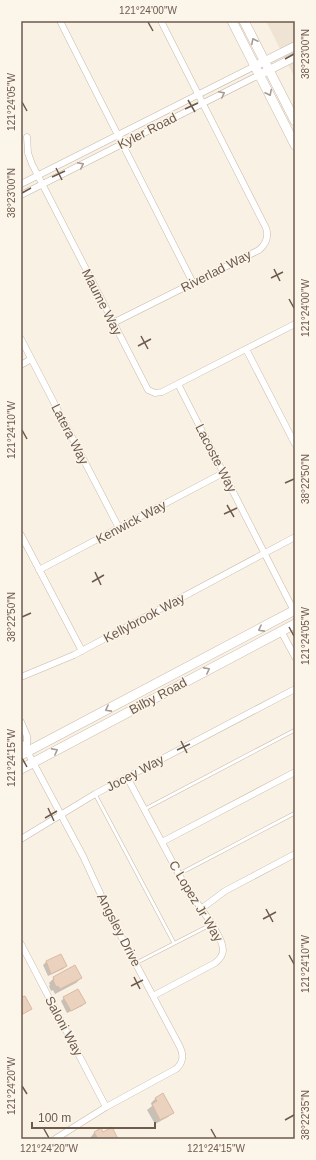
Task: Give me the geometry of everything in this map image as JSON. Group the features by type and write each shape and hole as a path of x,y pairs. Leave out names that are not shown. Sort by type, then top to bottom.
{"main road":[{"path":"232,21 295,145"},
{"path":"244,21 295,122"},
{"name":"Bilby Road","path":"24,753 294,611"},
{"name":"Bilby Road","path":"21,769 295,624"}],"street":[{"path":"60,21 193,283"},
{"path":"161,21 203,103"},
{"name":"Kyler Road","path":"21,184 295,46"},
{"name":"Kyler Road","path":"21,195 295,57"},
{"name":"Riverlad Way","path":"113,323 259,250 265,244 267,236 266,228 203,103"},
{"name":"Maume Way","path":"27,137 27,148 30,159 148,390 158,393 295,324"},
{"name":"Latera Way","path":"21,339 118,528"},
{"path":"246,349 295,444"},
{"path":"21,365 32,359"},
{"name":"Lacoste Way","path":"178,384 294,611"},
{"name":"Kenwick Way","path":"39,570 223,473"},
{"path":"21,535 82,651"},
{"name":"Kellybrook Way","path":"21,677 82,651 295,537"},
{"path":"281,631 295,657"},
{"name":"Jocey Way","path":"21,840 95,794 295,689"},
{"path":"21,722 27,736 24,753"},
{"path":"21,743 24,753"},
{"name":"Angsley Drive","path":"24,753 33,762 83,856 112,919 182,1050 183,1057 181,1064 173,1071 106,1107 55,1139"},
{"path":"162,842 295,772"},
{"name":"C Lopez Jr Way","path":"128,777 187,890 212,924 223,946 223,953 219,960 153,996"},
{"path":"201,909 225,891 295,854"},
{"name":"Saloni Way","path":"21,944 106,1107"}],"lane":[{"path":"145,809 295,730"},
{"path":"95,794 174,944"},
{"path":"179,874 295,813"},
{"path":"136,963 212,924"}],"shaded area":[{"path":"266,21 295,21 295,78"}],"building":[{"path":"61,954 67,966 51,974 46,961"},
{"path":"75,965 82,978 60,989 58,986 56,987 53,977"},
{"path":"78,989 86,1003 71,1011 63,997"},
{"path":"25,996 32,1009 21,1015 21,997"},
{"path":"163,1093 174,1113 160,1120 152,1104 157,1101 155,1098"},
{"path":"112,1127 118,1139 98,1139 94,1132 101,1128 103,1132"}]}
